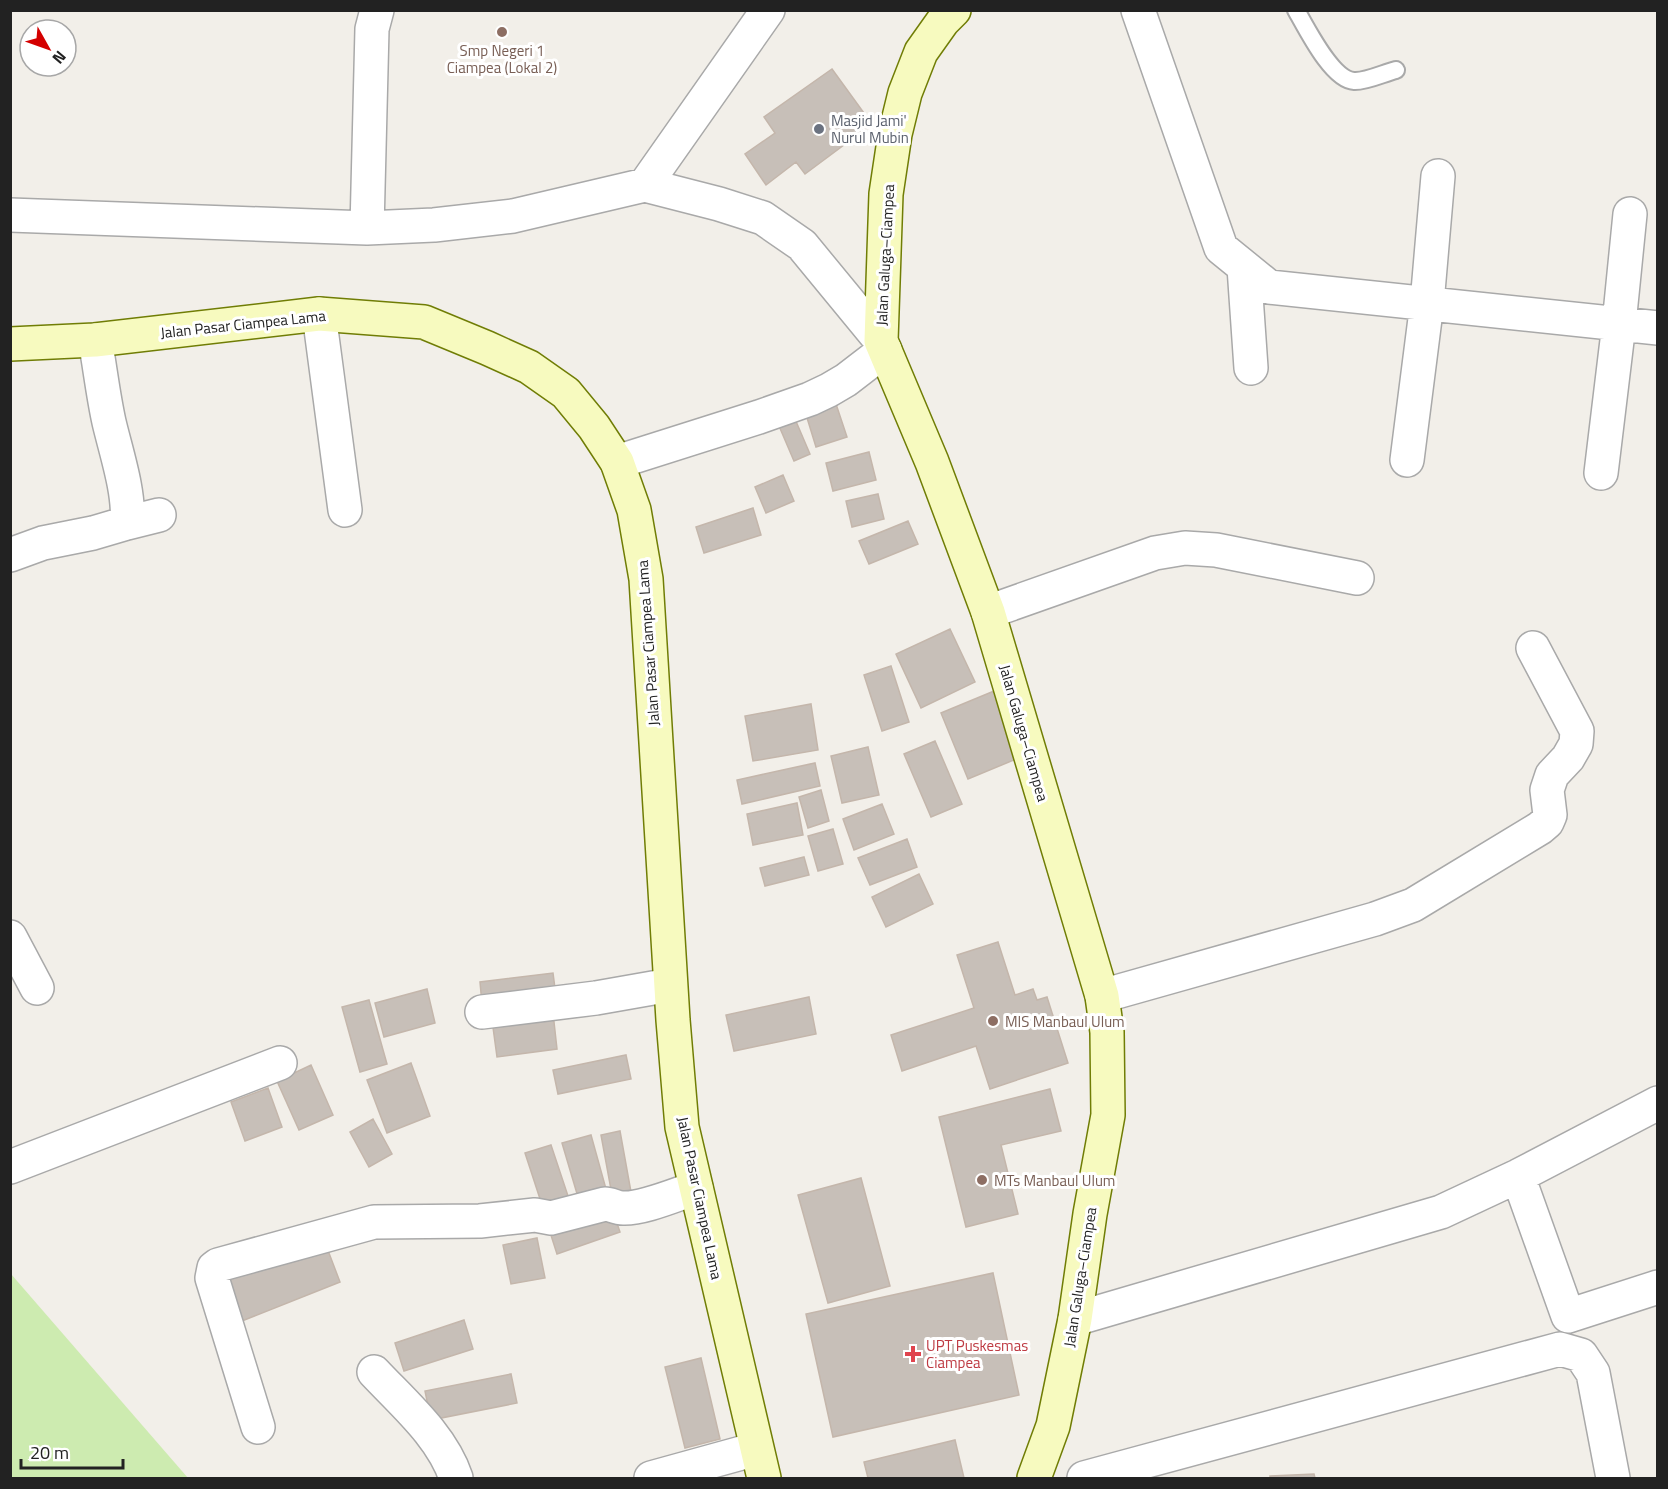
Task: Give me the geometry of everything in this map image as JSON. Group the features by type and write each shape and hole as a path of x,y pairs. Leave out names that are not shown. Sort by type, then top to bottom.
{"main road":[{"name":"Jalan Galuga–Ciampea","path":"954,10 943,21 921,52 905,93 895,134 886,194 883,345 932,462 988,612 1101,996 1107,1032 1108,1115 1090,1214 1075,1319 1053,1426 1035,1479"},
{"name":"Jalan Pasar Ciampea Lama","path":"10,344 95,340 319,314 424,322 529,367 566,393 594,427 617,462 634,510 646,579 670,985 682,1128 760,1464"}],"street":[{"path":"367,228 372,29 377,10"},
{"path":"645,185 768,10"},
{"path":"1138,10 1221,248 1269,287 1658,328"},
{"path":"1407,460 1427,303 1438,176"},
{"path":"10,215 367,228 434,225 513,216 645,185 719,204 762,218 802,245 883,345 846,380 810,399 617,462"},
{"path":"1601,473 1630,214"},
{"path":"1244,267 1251,368"},
{"path":"319,314 345,510"},
{"path":"95,340 108,420 123,481 128,514 127,523"},
{"path":"10,555 43,543 93,533 159,515"},
{"path":"988,612 1155,553 1185,548 1216,550 1357,579"},
{"path":"1101,996 1375,919 1413,905 1540,828 1547,822 1550,815 1547,790 1552,775 1568,758 1576,744 1578,731 1533,648"},
{"path":"10,937 37,988"},
{"path":"482,1012 596,998 670,985"},
{"path":"10,1167 280,1063"},
{"path":"1075,1319 1441,1212 1518,1176 1658,1103"},
{"path":"1518,1176 1566,1315 1569,1317 1658,1287"},
{"path":"258,1427 212,1278 214,1268 218,1265 374,1222 480,1221 535,1215 552,1218 605,1204 621,1208 641,1206 696,1188"},
{"path":"1084,1479 1560,1349 1581,1355 1593,1373 1613,1479"},
{"path":"374,1372 428,1430 443,1452 456,1479"},
{"path":"651,1479 760,1464"}],"lane":[{"path":"1296,10 1331,66 1344,79 1356,81 1396,70"}],"green space":[{"path":"11,1274 188,1478 11,1478"}],"building":[{"name":"Masjid Jami' Nurul Mubin","path":"832,69 872,124 805,174 796,162 766,185 745,154 775,133 764,117"},
{"path":"834,398 847,437 816,447 804,408"},
{"path":"792,412 810,454 794,461 776,419"},
{"path":"869,452 876,480 833,491 826,463"},
{"path":"783,475 794,501 766,513 755,487"},
{"path":"878,494 884,519 852,527 846,501"},
{"path":"753,508 761,535 704,553 696,527"},
{"path":"908,521 918,544 869,564 859,541"},
{"path":"950,629 975,682 921,708 896,654"},
{"path":"891,666 909,722 882,731 864,675"},
{"path":"994,691 1021,757 968,779 941,713"},
{"path":"811,704 818,750 753,761 745,716"},
{"path":"935,741 962,804 931,817 904,754"},
{"path":"868,747 879,795 842,803 831,756"},
{"path":"815,763 820,786 742,804 737,780"},
{"path":"821,790 829,821 808,828 799,797"},
{"path":"797,803 803,835 753,845 747,814"},
{"path":"882,804 894,834 854,850 843,819"},
{"path":"833,829 843,864 818,871 808,836"},
{"path":"907,839 917,867 870,885 858,858"},
{"path":"804,857 809,875 765,886 760,868"},
{"path":"919,874 933,904 886,927 872,897"},
{"name":"MIS Manbaul Ulum","path":"998,942 1015,995 1033,989 1037,1000 1047,997 1068,1063 990,1089 976,1046 902,1071 891,1035 974,1008 957,955"},
{"path":"553,973 556,996 482,1004 480,982"},
{"path":"427,989 435,1023 384,1037 375,1003"},
{"path":"809,997 816,1034 734,1051 726,1015"},
{"path":"369,1000 387,1064 360,1072 342,1007"},
{"path":"553,1013 557,1049 497,1057 492,1020"},
{"path":"626,1055 631,1079 558,1094 553,1070"},
{"path":"411,1063 430,1116 387,1133 367,1080"},
{"path":"311,1065 333,1115 299,1130 277,1081"},
{"path":"268,1088 282,1127 245,1141 231,1102"},
{"name":"MTs Manbaul Ulum","path":"1050,1089 1061,1131 1001,1145 1018,1214 966,1227 939,1117"},
{"path":"373,1119 392,1154 369,1167 350,1132"},
{"path":"620,1131 631,1192 612,1195 601,1135"},
{"path":"591,1135 606,1189 578,1197 562,1143"},
{"path":"551,1145 569,1199 543,1208 525,1153"},
{"path":"861,1178 890,1286 828,1303 798,1195"},
{"path":"611,1206 620,1232 557,1254 549,1229"},
{"path":"537,1238 545,1278 511,1284 503,1245"},
{"path":"324,1240 340,1282 242,1321 225,1279"},
{"name":"UPT Puskesmas Ciampea","path":"993,1273 1019,1395 833,1437 806,1314"},
{"path":"464,1320 473,1349 404,1371 395,1343"},
{"path":"701,1358 720,1439 685,1448 665,1367"},
{"path":"511,1374 517,1403 431,1420 425,1391"},
{"path":"955,1440 964,1478 868,1478 864,1462"},
{"path":"1314,1474 1315,1478 1270,1478 1270,1476"}],"place":[{"name":"Smp Negeri 1 Ciampea (Lokal 2)","path":"502,32"},
{"name":"Masjid Jami' Nurul Mubin","path":"819,129"},
{"name":"MIS Manbaul Ulum","path":"993,1021"},
{"name":"MTs Manbaul Ulum","path":"982,1180"},
{"name":"UPT Puskesmas Ciampea","path":"913,1354"}]}
